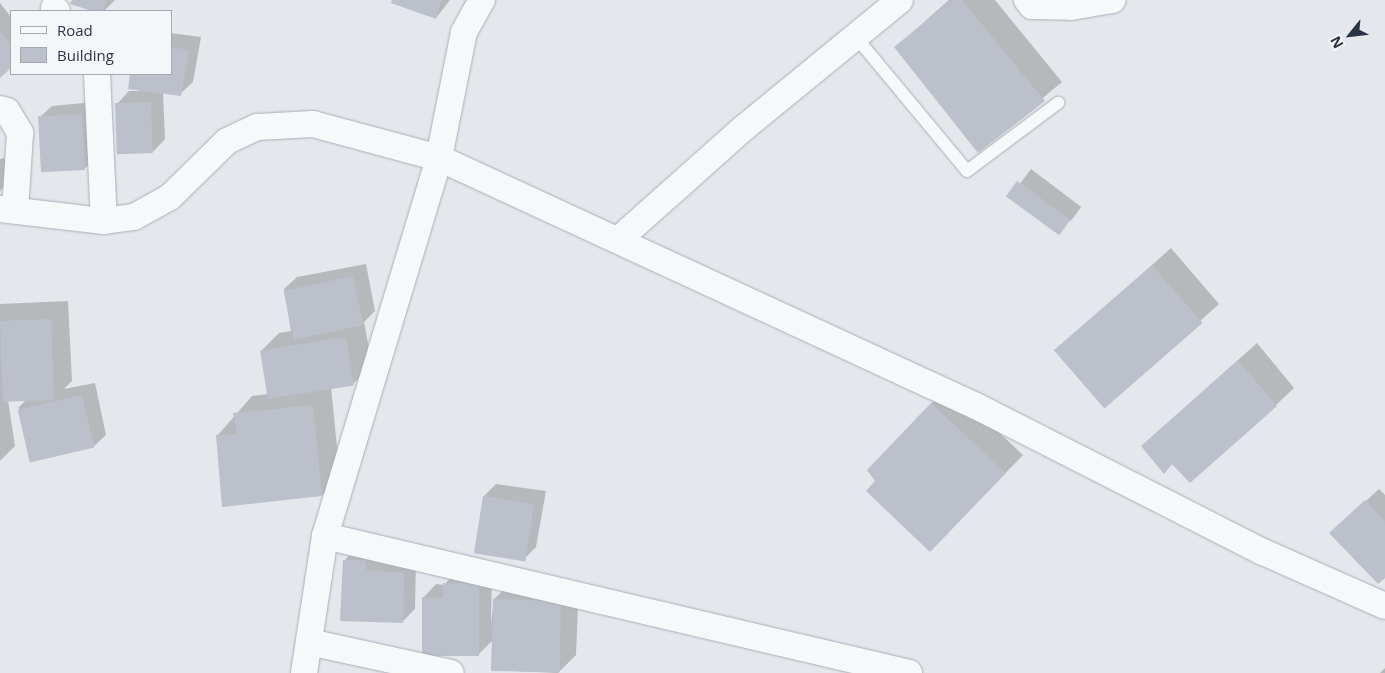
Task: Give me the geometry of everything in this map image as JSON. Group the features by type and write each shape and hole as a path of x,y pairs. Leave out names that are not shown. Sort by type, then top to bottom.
{"street":[{"path":"304,673 325,536 439,158 464,32 482,0"},
{"path":"618,240 745,127 900,0"},
{"path":"1027,0 1032,6 1072,7 1112,0"},
{"path":"97,75 104,221"},
{"path":"0,109 7,112 20,133 8,210 104,221 134,217 170,197 227,141 257,127 313,124 439,158 978,407 1263,552 1385,606"},
{"path":"325,536 909,673"},
{"path":"309,642 451,673"}],"lane":[{"path":"856,36 967,171 1058,103"}],"building":[{"path":"72,0 107,0 103,10 89,10 70,4"},
{"path":"392,0 442,0 436,19 391,3"},
{"path":"952,0 962,0 1045,101 978,153 894,47"},
{"path":"0,31 10,43 10,69 0,78"},
{"path":"172,47 189,50 181,96 128,89 130,75 172,75"},
{"path":"151,102 153,153 117,154 115,103"},
{"path":"82,114 85,170 41,172 38,116"},
{"path":"1017,181 1070,220 1059,235 1006,196"},
{"path":"1152,265 1203,323 1104,408 1054,350"},
{"path":"353,276 363,325 294,340 284,291"},
{"path":"51,319 54,400 3,402 0,321"},
{"path":"346,337 354,385 268,399 260,351"},
{"path":"1238,360 1277,406 1190,483 1172,464 1164,474 1141,446"},
{"path":"82,395 94,448 30,462 18,410"},
{"path":"931,403 1006,473 930,552 866,491 875,481 867,470"},
{"path":"313,405 322,496 222,507 216,435 237,434 233,413"},
{"path":"483,496 534,504 525,561 474,553"},
{"path":"1365,500 1385,521 1385,578 1378,584 1329,533"},
{"path":"343,560 366,560 366,570 404,573 403,623 340,621"},
{"path":"443,583 479,583 479,656 422,656 422,597 443,598"},
{"path":"493,599 561,600 560,672 492,671"}]}
